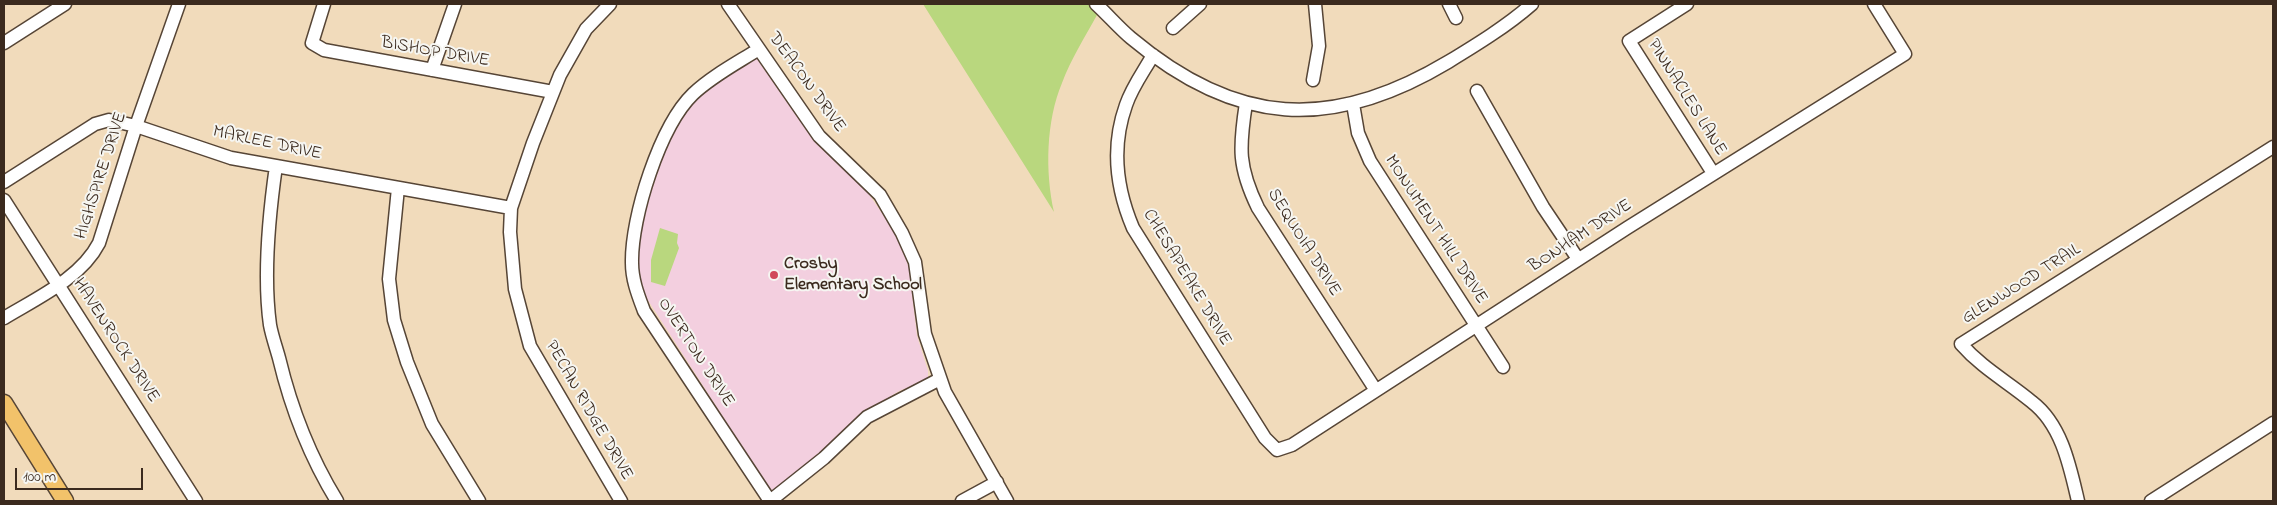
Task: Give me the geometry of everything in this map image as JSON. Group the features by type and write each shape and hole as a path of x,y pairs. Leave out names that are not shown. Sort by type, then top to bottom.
{"main road":[{"path":"4,403 65,501"}],"street":[{"path":"4,43 65,4"},
{"name":"HIGHSPIRE DRIVE","path":"4,318 58,285 87,262 100,243 136,126 179,4"},
{"name":"BISHOP DRIVE","path":"324,4 312,43 324,50 553,92"},
{"path":"432,70 455,4"},
{"name":"PECAN RIDGE DRIVE","path":"610,4 586,29 560,75 511,208 510,232 515,289 530,346 621,501"},
{"name":"DEACON DRIVE","path":"728,4 819,136 880,195 902,233 915,262 925,334 944,392 1008,501"},
{"path":"1096,4 1130,38 1177,72 1206,88 1224,97 1246,103 1301,110 1353,104 1401,88 1476,44 1532,4"},
{"path":"1173,28 1200,4"},
{"path":"1314,80 1319,46 1316,4"},
{"path":"1449,4 1456,18"},
{"name":"PINNACLES LANE","path":"1687,4 1629,40 1714,173"},
{"name":"BONHAM DRIVE","path":"1278,450 1292,445 1375,389 1578,259 1905,54 1874,4"},
{"name":"OVERTON DRIVE","path":"759,49 693,94 669,127 643,195 633,236 632,264 635,286 644,310 770,501"},
{"name":"CHESAPEAKE DRIVE","path":"1153,55 1126,105 1119,131 1116,154 1117,179 1123,204 1133,228 1143,245 1265,438 1278,450"},
{"path":"1477,91 1542,207 1578,259"},
{"name":"SEQUOIA DRIVE","path":"1246,103 1240,154 1249,189 1258,208 1375,389"},
{"name":"MONUMENT HILL DRIVE","path":"1353,104 1358,133 1370,161 1476,326 1504,366"},
{"name":"MARLEE DRIVE","path":"4,182 95,124 109,120 136,126 231,158 511,208"},
{"name":"GLENWOOD TRAIL","path":"2078,501 2069,461 2046,416 2033,402 1974,360 1961,344 2273,147"},
{"path":"276,166 270,210 268,268 270,325 288,392 319,473 337,501"},
{"path":"398,188 389,278 394,320 407,362 432,424 480,501"},
{"name":"HAVENROCK DRIVE","path":"4,200 196,501"},
{"path":"770,501 824,458 868,417 940,379"},
{"path":"2152,501 2273,423"},
{"path":"962,501 996,482"}],"shaded area":[{"name":"Crosby Elementary School","path":"755,56 814,141 866,190 890,225 902,247 909,268 917,336 928,371 928,377 925,381 899,391 868,411 772,493 642,291 636,267 642,219 669,139 679,118 702,92"}],"green space":[{"path":"923,4 1089,4 1097,15 1066,74 1053,114 1048,164 1054,212"},
{"path":"660,228 678,234 677,243 679,248 665,286 651,282 651,260"}],"place":[{"name":"Crosby Elementary School","path":"774,275"}]}
